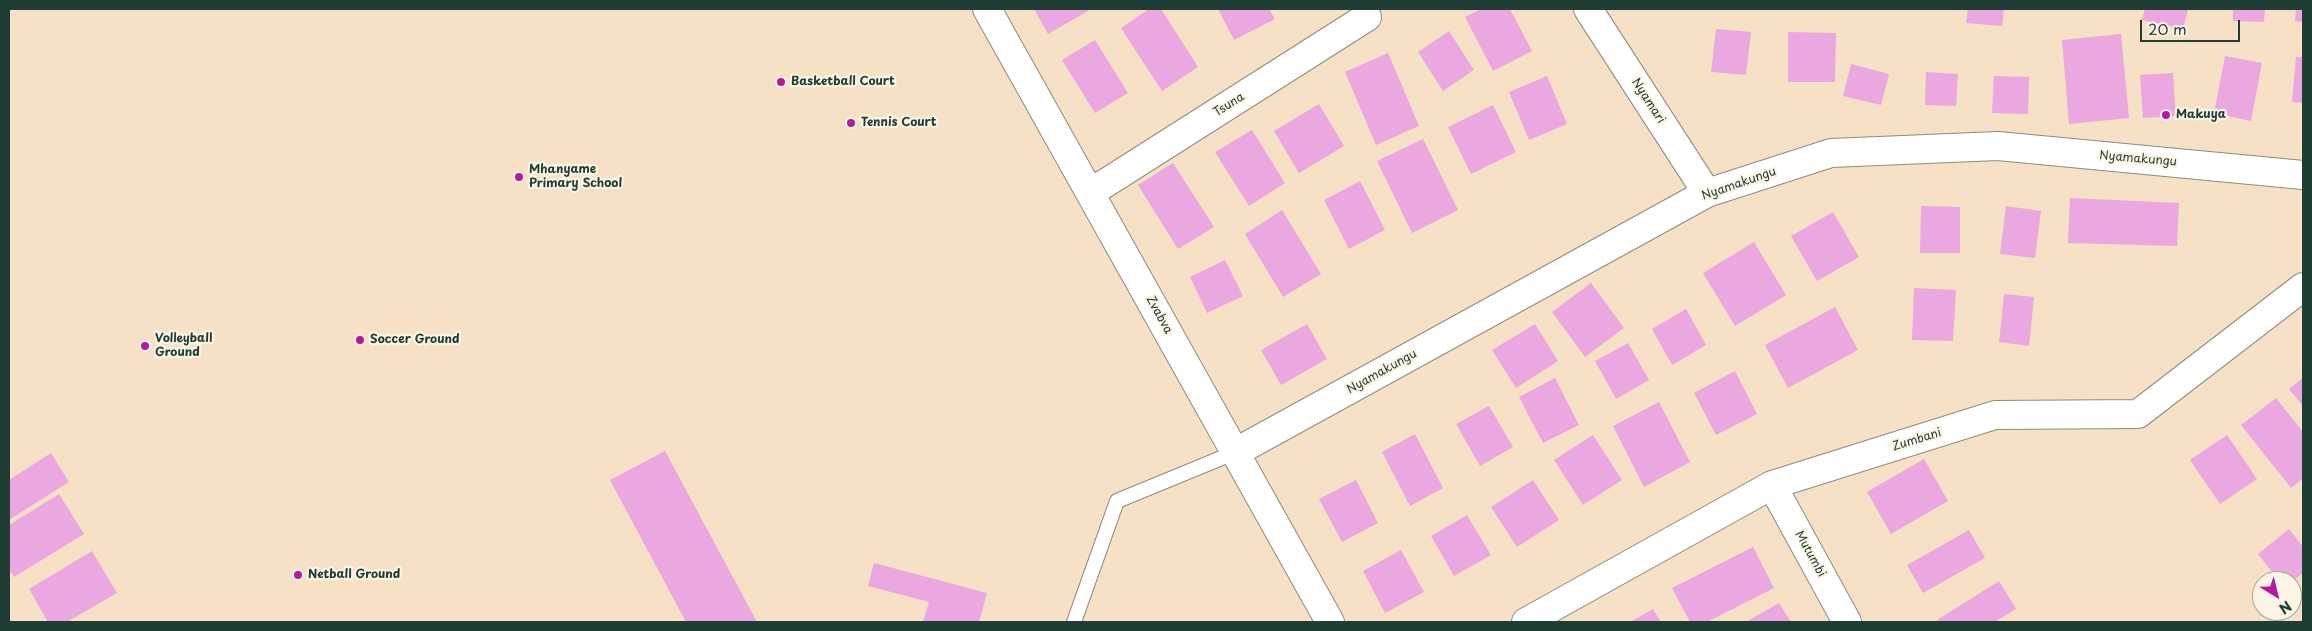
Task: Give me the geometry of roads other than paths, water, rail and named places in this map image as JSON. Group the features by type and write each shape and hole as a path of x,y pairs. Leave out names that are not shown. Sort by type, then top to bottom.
{"street":[{"name":"Zvabva","path":"987,9 1330,622"},
{"name":"Nyamari","path":"1588,9 1707,193"},
{"name":"Tsuna","path":"1090,193 1367,18"},
{"name":"Nyamakungu","path":"1236,452 1707,193 1831,153 1998,146 2303,174"},
{"name":"Zumbani","path":"1526,622 1772,485 1995,415 2138,414 2303,287"},
{"name":"Mutumbi","path":"1772,485 1848,622"}],"lane":[{"path":"1074,622 1117,501 1236,452"}],"place":[{"name":"Basketball Court","path":"781,82"},
{"name":"Makuya","path":"2166,115"},
{"name":"Tennis Court","path":"851,123"},
{"name":"Mhanyame Primary School","path":"519,177"},
{"name":"Soccer Ground","path":"360,340"},
{"name":"Volleyball Ground","path":"145,346"},
{"name":"Netball Ground","path":"298,575"}]}
